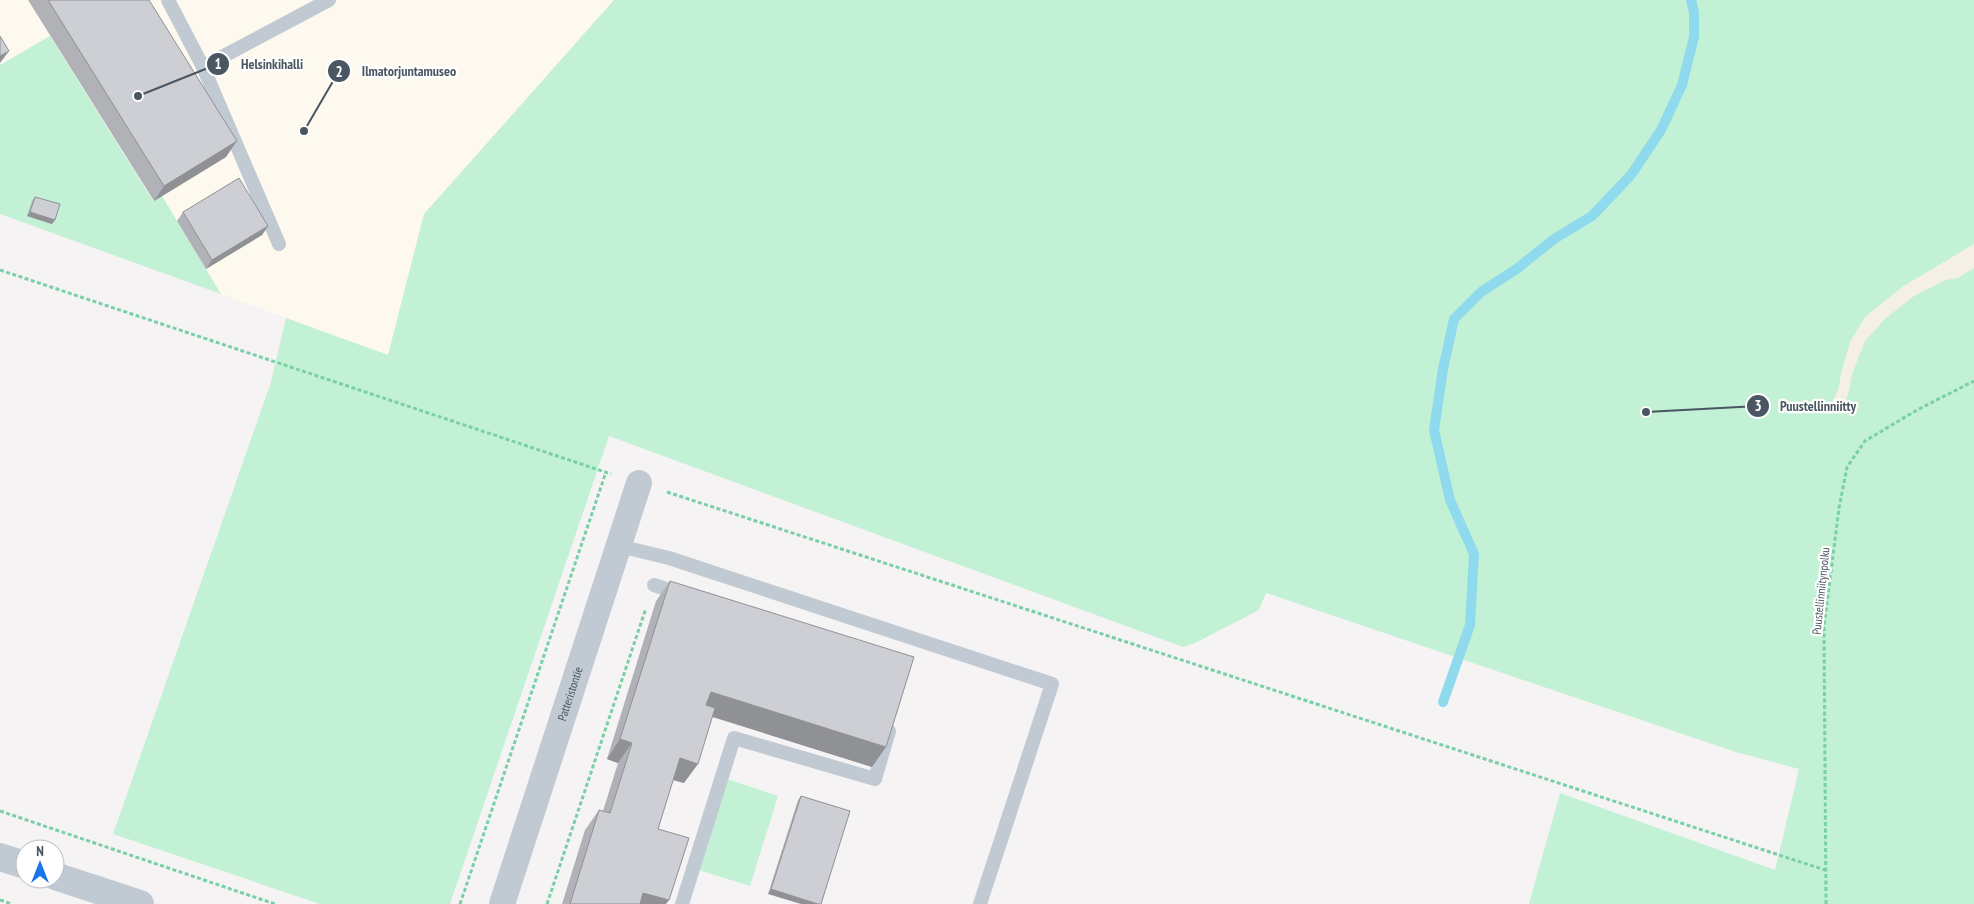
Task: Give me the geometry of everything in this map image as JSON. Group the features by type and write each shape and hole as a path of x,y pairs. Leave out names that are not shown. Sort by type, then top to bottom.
{"street":[{"name":"Patteristontie","path":"502,904 639,483"},
{"path":"0,857 15,862"},
{"path":"65,879 140,904"}],"lane":[{"path":"168,0 203,67 279,244"},
{"path":"203,67 329,0"},
{"path":"619,546 669,558 1052,684 980,904"},
{"path":"654,586 692,598"},
{"path":"682,904 734,738 875,780 894,716"}],"path":[{"path":"0,270 639,483 1826,870"},
{"name":"Puustellinniitynpolku","path":"1826,904 1824,627 1839,508 1847,468 1865,441 1917,410 1974,381"},
{"path":"460,904 606,472"},
{"path":"546,904 654,586"},
{"path":"0,811 275,904"},
{"path":"0,900 12,904"}],"shaded area":[{"path":"0,0 614,0 424,214 388,356 221,294 162,197 154,201 50,37 0,65"}],"green space":[{"path":"614,0 1974,0 1974,904 1529,904 1560,793 1775,870 1799,769 1736,752 1266,593 1259,610 1195,643 1183,647 609,436 450,904 320,904 113,834 271,382 286,318 388,355 424,214"},
{"path":"50,36 153,201 162,196 221,294 0,214 0,65"},
{"path":"721,777 778,796 750,886 692,868"}],"sand":[{"path":"1974,244 1974,268 1958,278 1946,280 1914,296 1886,318 1865,341 1852,374 1849,391 1842,411 1830,406 1838,390 1850,342 1865,317 1902,287"}],"building":[{"path":"48,0 149,0 237,141 164,186"},
{"path":"0,36 9,51 0,56"},
{"path":"239,178 268,226 212,260 183,212"},
{"path":"35,197 60,204 55,220 30,212"},
{"path":"670,581 914,657 886,747 711,692 706,705 715,708 698,764 680,758 658,829 689,838 669,900 643,893 640,904 570,904 599,810 610,813 632,743 620,739"},
{"path":"801,796 850,811 821,904 771,889"}],"waterway":[{"path":"1443,702 1470,625 1474,554 1450,500 1434,430 1443,369 1454,319 1481,292 1518,268 1554,239 1592,216 1631,175 1661,130 1682,85 1694,37 1694,12 1691,0"}],"place":[{"name":"Helsinkihalli","path":"138,96"},
{"name":"Ilmatorjuntamuseo","path":"304,131"},
{"name":"Puustellinniitty","path":"1646,412"}]}
